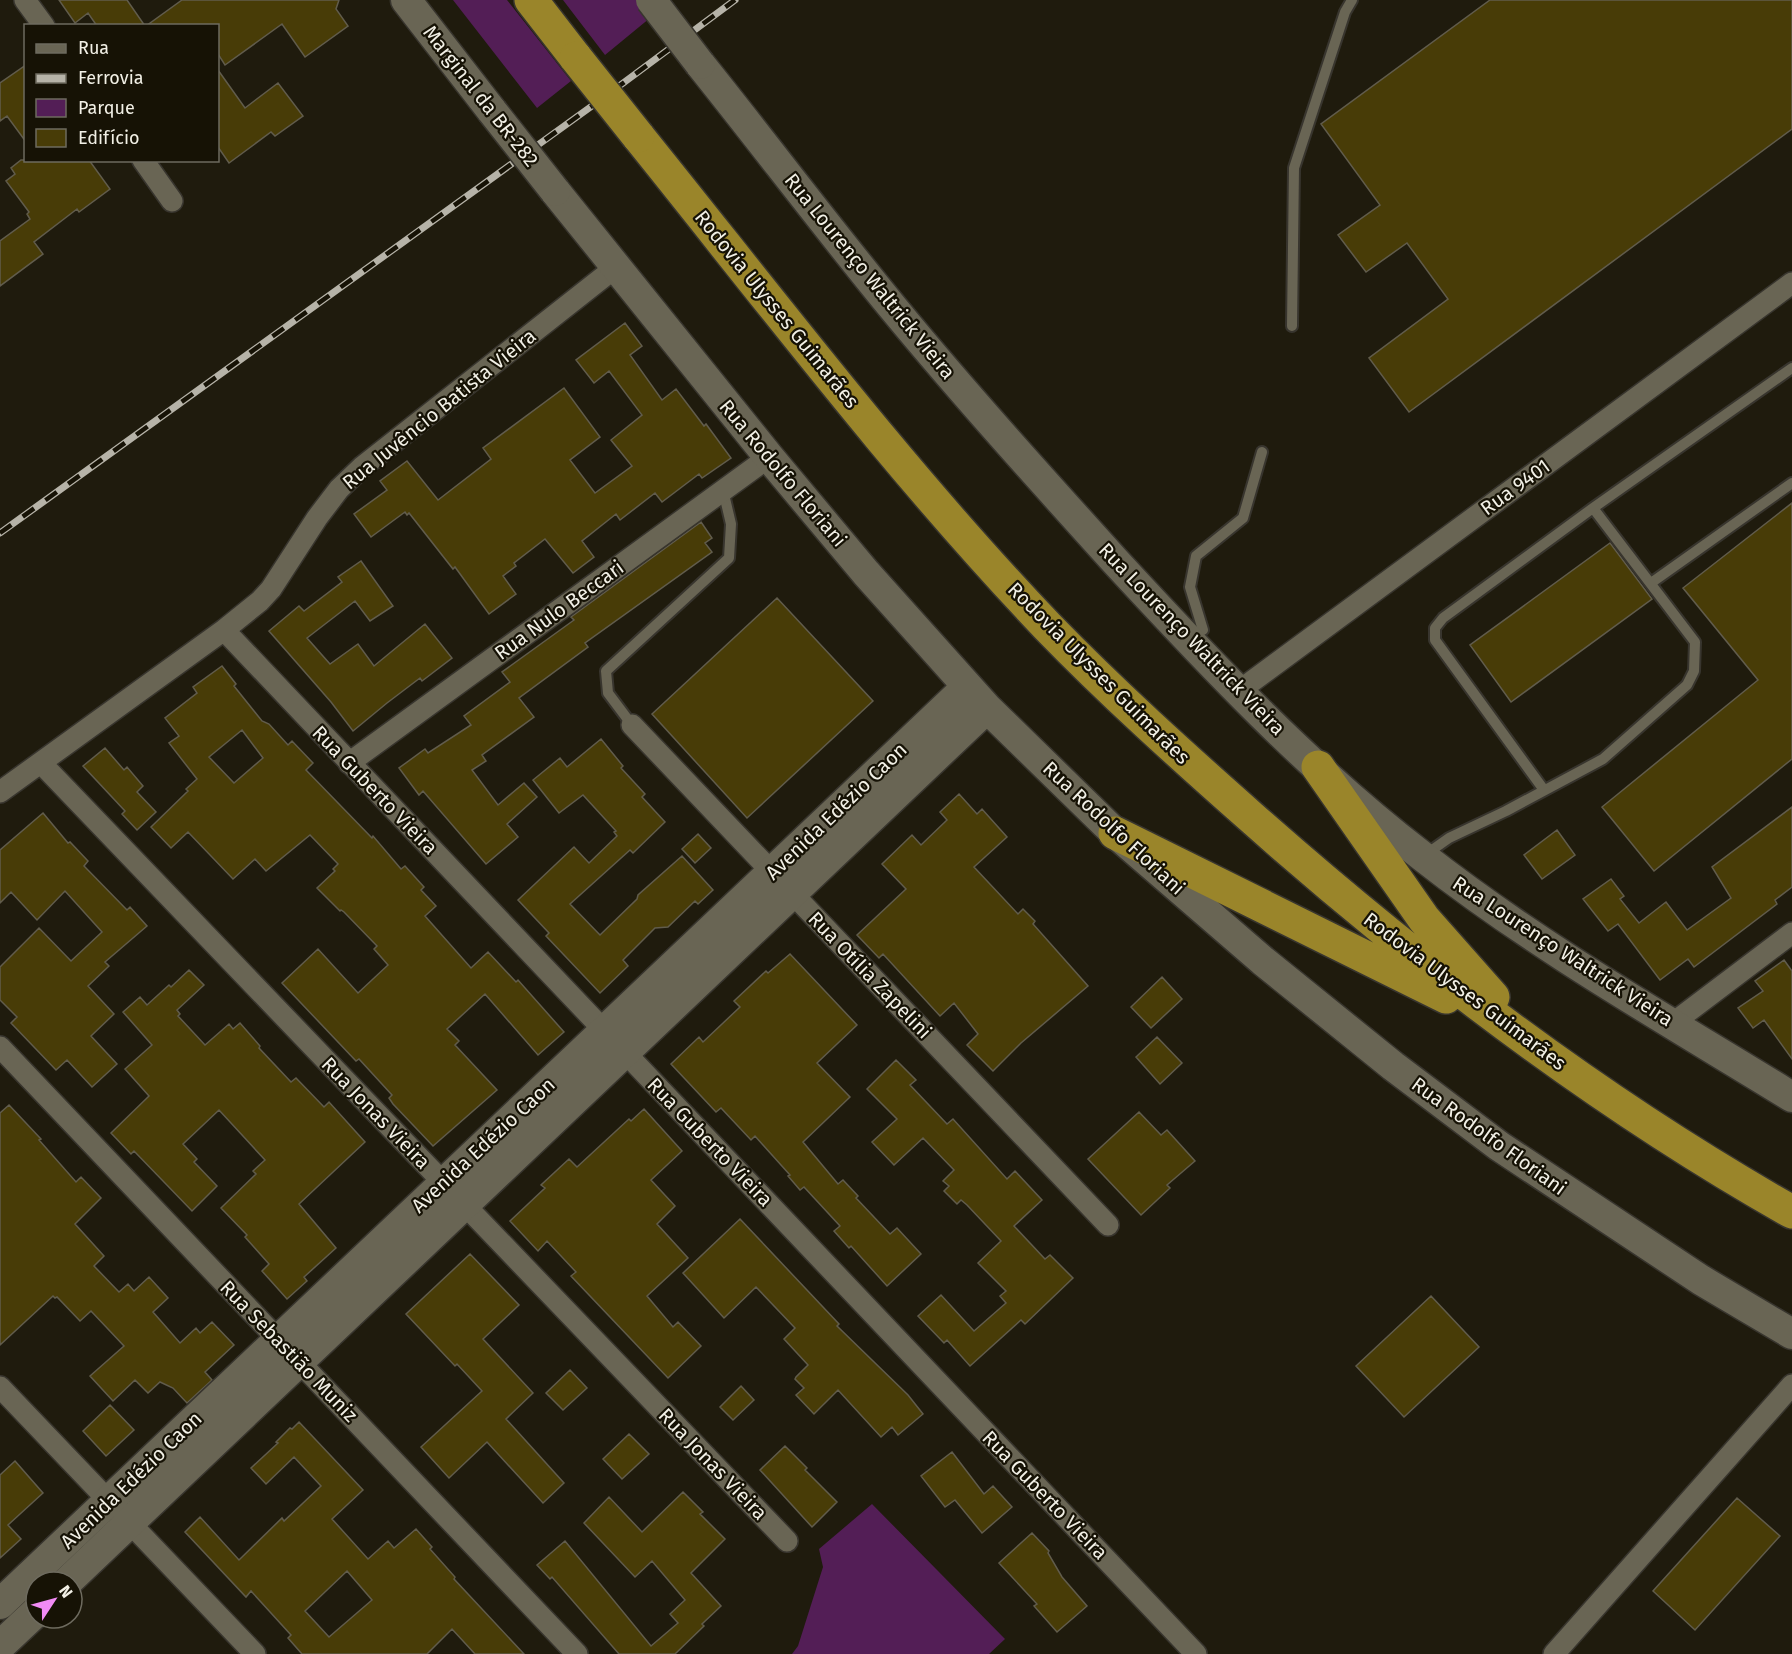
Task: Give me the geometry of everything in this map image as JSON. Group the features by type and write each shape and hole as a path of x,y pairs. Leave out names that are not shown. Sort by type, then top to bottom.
{"highway":[{"name":"Rodovia Ulysses Guimarães","path":"531,0 892,450 990,564 1048,627 1184,757 1383,931 1509,1028 1602,1094 1792,1212"},
{"path":"1318,767 1424,919 1490,994 1602,1094"},
{"path":"1115,833 1509,1028"}],"main road":[{"name":"Marginal da BR-282","path":"406,0 555,191"},
{"name":"Rua Lourenço Waltrick Vieira","path":"651,0 917,335 1042,481 1189,641 1318,767 1423,857 1552,948 1792,1097"},
{"name":"Rua Rodolfo Floriani","path":"555,191 769,457 866,573 977,697 1115,833 1310,999 1393,1066 1499,1146 1701,1280 1792,1334"},
{"name":"Avenida Edézio Caon","path":"80,1570 464,1204 614,1042 977,697"},
{"name":"Avenida Edézio Caon","path":"0,1604 443,1183 614,1042"},
{"path":"0,1646 24,1623"}],"street":[{"path":"25,0 43,24"},
{"path":"144,162 172,201"},
{"name":"Rua Juvêncio Batista Vieira","path":"0,792 224,630 260,601 271,589 317,518 339,489 362,467 616,267"},
{"name":"Rua 9401","path":"1239,691 1792,284"},
{"name":"Rua Nulo Beccari","path":"349,763 769,457"},
{"name":"Rua Guberto Vieira","path":"224,630 1196,1654"},
{"name":"Rua Otília Zapelini","path":"632,725 1108,1225"},
{"name":"Rua Jonas Vieira","path":"41,763 787,1541"},
{"path":"1673,1023 1792,933"},
{"name":"Rua Sebastião Muniz","path":"0,1047 577,1654"},
{"path":"1554,1654 1792,1385"},
{"path":"0,1388 255,1654"}],"lane":[{"path":"1292,326 1294,168 1345,12 1352,0"},
{"path":"1544,790 1435,640 1435,628 1443,618 1593,508 1792,368"},
{"path":"1203,630 1190,587 1196,556 1242,518 1262,452"},
{"path":"1651,583 1792,483"},
{"path":"632,725 608,693 606,670 729,558 731,524 723,490"},
{"path":"1423,857 1449,838 1603,759 1687,685 1694,671 1695,642 1593,508"}],"green space":[{"path":"453,0 507,0 571,81 537,108"},
{"path":"563,0 636,0 650,18 605,55"},
{"path":"872,1504 1005,1639 989,1654 792,1654 798,1646 823,1567 819,1549"}],"building":[{"path":"59,0 127,0 144,24 96,24 88,13 75,23"},
{"path":"182,0 339,0 336,9 348,26 305,57 282,24 225,65 219,56 219,24 149,24"},
{"path":"1490,0 1792,0 1792,129 1409,412 1369,358 1448,299 1407,243 1366,272 1338,235 1380,205 1321,124"},
{"path":"24,66 24,139 7,116 0,121 0,83"},
{"path":"219,71 245,108 278,83 303,116 275,136 271,132 229,163 219,148"},
{"path":"21,160 24,162 90,162 110,189 79,212 77,209 34,242 43,254 0,286 0,241 30,219 27,214 29,212 6,181 15,174 11,168"},
{"path":"625,323 642,346 630,355 662,400 676,389 731,458 702,478 699,474 662,502 655,493 620,520 616,514 582,541 594,557 573,573 545,539 514,563 516,566 503,576 516,594 489,614 455,567 453,569 409,513 407,515 405,512 371,537 354,514 387,490 380,481 407,461 438,500 491,459 483,448 564,388 600,437 570,460 595,493 632,466 611,440 642,415 609,371 594,383 576,360"},
{"path":"1792,503 1792,759 1654,871 1602,807 1758,680 1683,588"},
{"path":"701,522 712,538 705,543 712,552 585,643 588,647 519,698 534,717 482,755 486,761 472,770 498,805 524,783 537,797 507,824 518,837 486,864 423,791 419,795 399,768 425,749 428,753 471,725 464,716 510,682 502,672 574,620 571,617"},
{"path":"1610,543 1652,599 1511,702 1470,645"},
{"path":"361,561 393,606 370,621 355,601 307,638 330,664 358,644 374,666 425,624 452,658 422,681 420,678 353,731 331,702 269,631 299,606 304,611 342,582 338,577"},
{"path":"777,598 873,701 747,818 652,714"},
{"path":"222,666 236,684 234,686 262,721 269,724 288,745 292,741 313,763 306,770 372,838 373,836 401,869 405,866 424,887 421,890 436,906 425,916 471,968 488,952 516,982 518,980 564,1032 538,1055 485,994 447,1029 459,1041 455,1045 497,1090 433,1146 393,1104 389,1098 392,1095 359,1059 356,1061 282,983 318,949 358,993 388,965 374,949 377,946 317,888 335,871 333,869 338,864 310,835 266,871 255,859 233,879 188,832 171,848 151,827 188,791 186,789 197,779 169,743 179,736 165,718 197,693 193,687","holes":["242,730 263,758 234,783 209,757"]},
{"path":"601,739 623,766 621,768 645,794 642,797 665,822 633,853 630,850 570,904 600,935 637,899 638,895 682,856 713,890 698,904 695,901 668,927 655,928 623,960 628,966 600,993 546,936 549,933 518,900 574,847 589,863 617,836 614,832 616,831 583,795 559,813 533,780 560,758 567,767"},
{"path":"105,748 124,770 127,767 143,786 137,792 156,812 137,830 122,814 125,811 83,766"},
{"path":"959,794 977,814 982,809 1007,837 974,867 1018,914 1023,909 1035,921 1033,924 1088,986 1021,1043 993,1071 967,1045 978,1034 954,1003 940,1016 883,954 879,958 857,935 906,889 882,864 912,835 921,845 947,820 940,812"},
{"path":"1792,807 1792,887 1775,900 1777,904 1694,967 1688,959 1660,980 1618,924 1608,931 1583,899 1611,879 1624,896 1620,899 1639,923 1666,902 1687,930 1731,898 1712,867"},
{"path":"43,813 68,843 70,842 88,861 84,866 127,910 130,907 147,926 105,962 109,966 88,986 114,1014 91,1036 117,1064 92,1087 67,1060 56,1070 11,1023 17,1017 0,1000 0,967 39,928 71,961 102,932 65,891 37,920 11,892 0,903 0,850"},
{"path":"1557,830 1575,855 1542,879 1524,855"},
{"path":"698,834 711,848 695,863 682,849"},
{"path":"790,954 857,1025 817,1063 850,1097 803,1142 838,1184 843,1180 858,1196 856,1198 890,1234 897,1228 921,1254 887,1286 851,1246 849,1248 834,1231 840,1226 804,1187 800,1190 788,1176 790,1175 755,1136 751,1140 721,1108 716,1112 671,1064 699,1037 703,1042 740,1007 734,1001 766,971 768,973"},
{"path":"1784,960 1792,971 1792,1059 1764,1020 1753,1028 1738,1008 1763,991 1755,981"},
{"path":"189,970 204,985 177,1010 180,1014 178,1016 205,1045 229,1024 233,1029 240,1023 260,1046 259,1048 291,1082 296,1078 324,1107 329,1102 365,1142 299,1204 336,1248 304,1277 307,1281 287,1299 262,1271 269,1264 245,1237 247,1235 221,1208 256,1174 253,1171 265,1160 219,1110 183,1144 197,1159 194,1162 217,1186 192,1211 134,1151 131,1154 111,1133 149,1096 125,1069 152,1045 123,1012 140,997 147,1005"},
{"path":"1162,977 1182,999 1151,1028 1131,1007"},
{"path":"1157,1037 1182,1063 1160,1084 1136,1057"},
{"path":"896,1060 916,1080 910,1085 947,1124 953,1119 1007,1179 1015,1171 1042,1200 1014,1226 1045,1259 1050,1255 1073,1278 1025,1324 1021,1320 970,1366 947,1340 944,1343 918,1316 941,1295 974,1331 1006,1303 1000,1296 1006,1291 978,1263 1001,1241 967,1205 961,1200 957,1204 944,1191 949,1186 943,1181 954,1170 923,1138 894,1165 872,1142 897,1119 867,1089"},
{"path":"9,1105 41,1139 39,1140 76,1182 81,1177 101,1198 75,1224 104,1256 94,1266 119,1292 128,1284 134,1291 149,1277 168,1298 153,1312 180,1343 196,1328 200,1333 212,1322 234,1345 205,1372 212,1380 187,1403 173,1388 160,1382 148,1393 135,1380 113,1401 90,1376 124,1346 91,1311 80,1321 57,1297 53,1296 0,1345 0,1113"},
{"path":"644,1109 682,1151 651,1180 675,1206 657,1224 688,1258 647,1296 673,1327 678,1322 701,1346 668,1378 571,1276 576,1272 547,1241 538,1251 510,1221 545,1188 541,1185 569,1159 577,1167 629,1119 631,1121"},
{"path":"1139,1112 1161,1135 1167,1130 1195,1161 1167,1185 1170,1188 1141,1215 1088,1159"},
{"path":"740,1219 839,1324 837,1326 908,1395 923,1414 898,1435 892,1427 881,1437 838,1390 814,1414 796,1395 804,1388 795,1379 808,1365 784,1339 795,1328 756,1287 724,1318 683,1273"},
{"path":"470,1254 519,1305 483,1339 533,1393 506,1419 564,1483 543,1503 487,1442 449,1478 421,1447 482,1391 406,1314"},
{"path":"1431,1296 1479,1347 1404,1417 1356,1366"},
{"path":"570,1370 587,1388 563,1410 546,1393"},
{"path":"741,1386 754,1400 733,1420 720,1407"},
{"path":"110,1405 134,1430 106,1456 83,1431"},
{"path":"299,1422 363,1490 332,1519 368,1559 388,1541 394,1548 416,1529 455,1577 454,1579 524,1654 475,1654 452,1629 427,1654 302,1654 288,1638 291,1635 251,1591 246,1597 185,1532 200,1517 239,1560 282,1518 284,1521 321,1486 294,1457 266,1484 251,1468 278,1443 276,1442 290,1428 292,1429","holes":["347,1571 372,1600 329,1637 305,1611"]},
{"path":"629,1434 649,1454 622,1479 603,1459"},
{"path":"785,1446 837,1502 812,1527 760,1470"},
{"path":"952,1452 984,1494 993,1486 1012,1507 982,1533 955,1500 945,1507 921,1476"},
{"path":"15,1461 43,1493 8,1525 21,1539 0,1558 0,1475"},
{"path":"683,1492 703,1512 700,1514 725,1539 691,1573 721,1606 675,1654 619,1654 552,1577 550,1579 537,1565 565,1541 651,1646 678,1623 670,1614 685,1600 652,1561 635,1577 584,1523 609,1497 642,1532"},
{"path":"1737,1498 1780,1536 1695,1630 1653,1591"},
{"path":"1032,1533 1049,1551 1062,1577 1087,1606 1057,1632 1034,1606 1037,1604 999,1563"}],"railway":[{"path":"0,533 603,98 735,0"}]}
